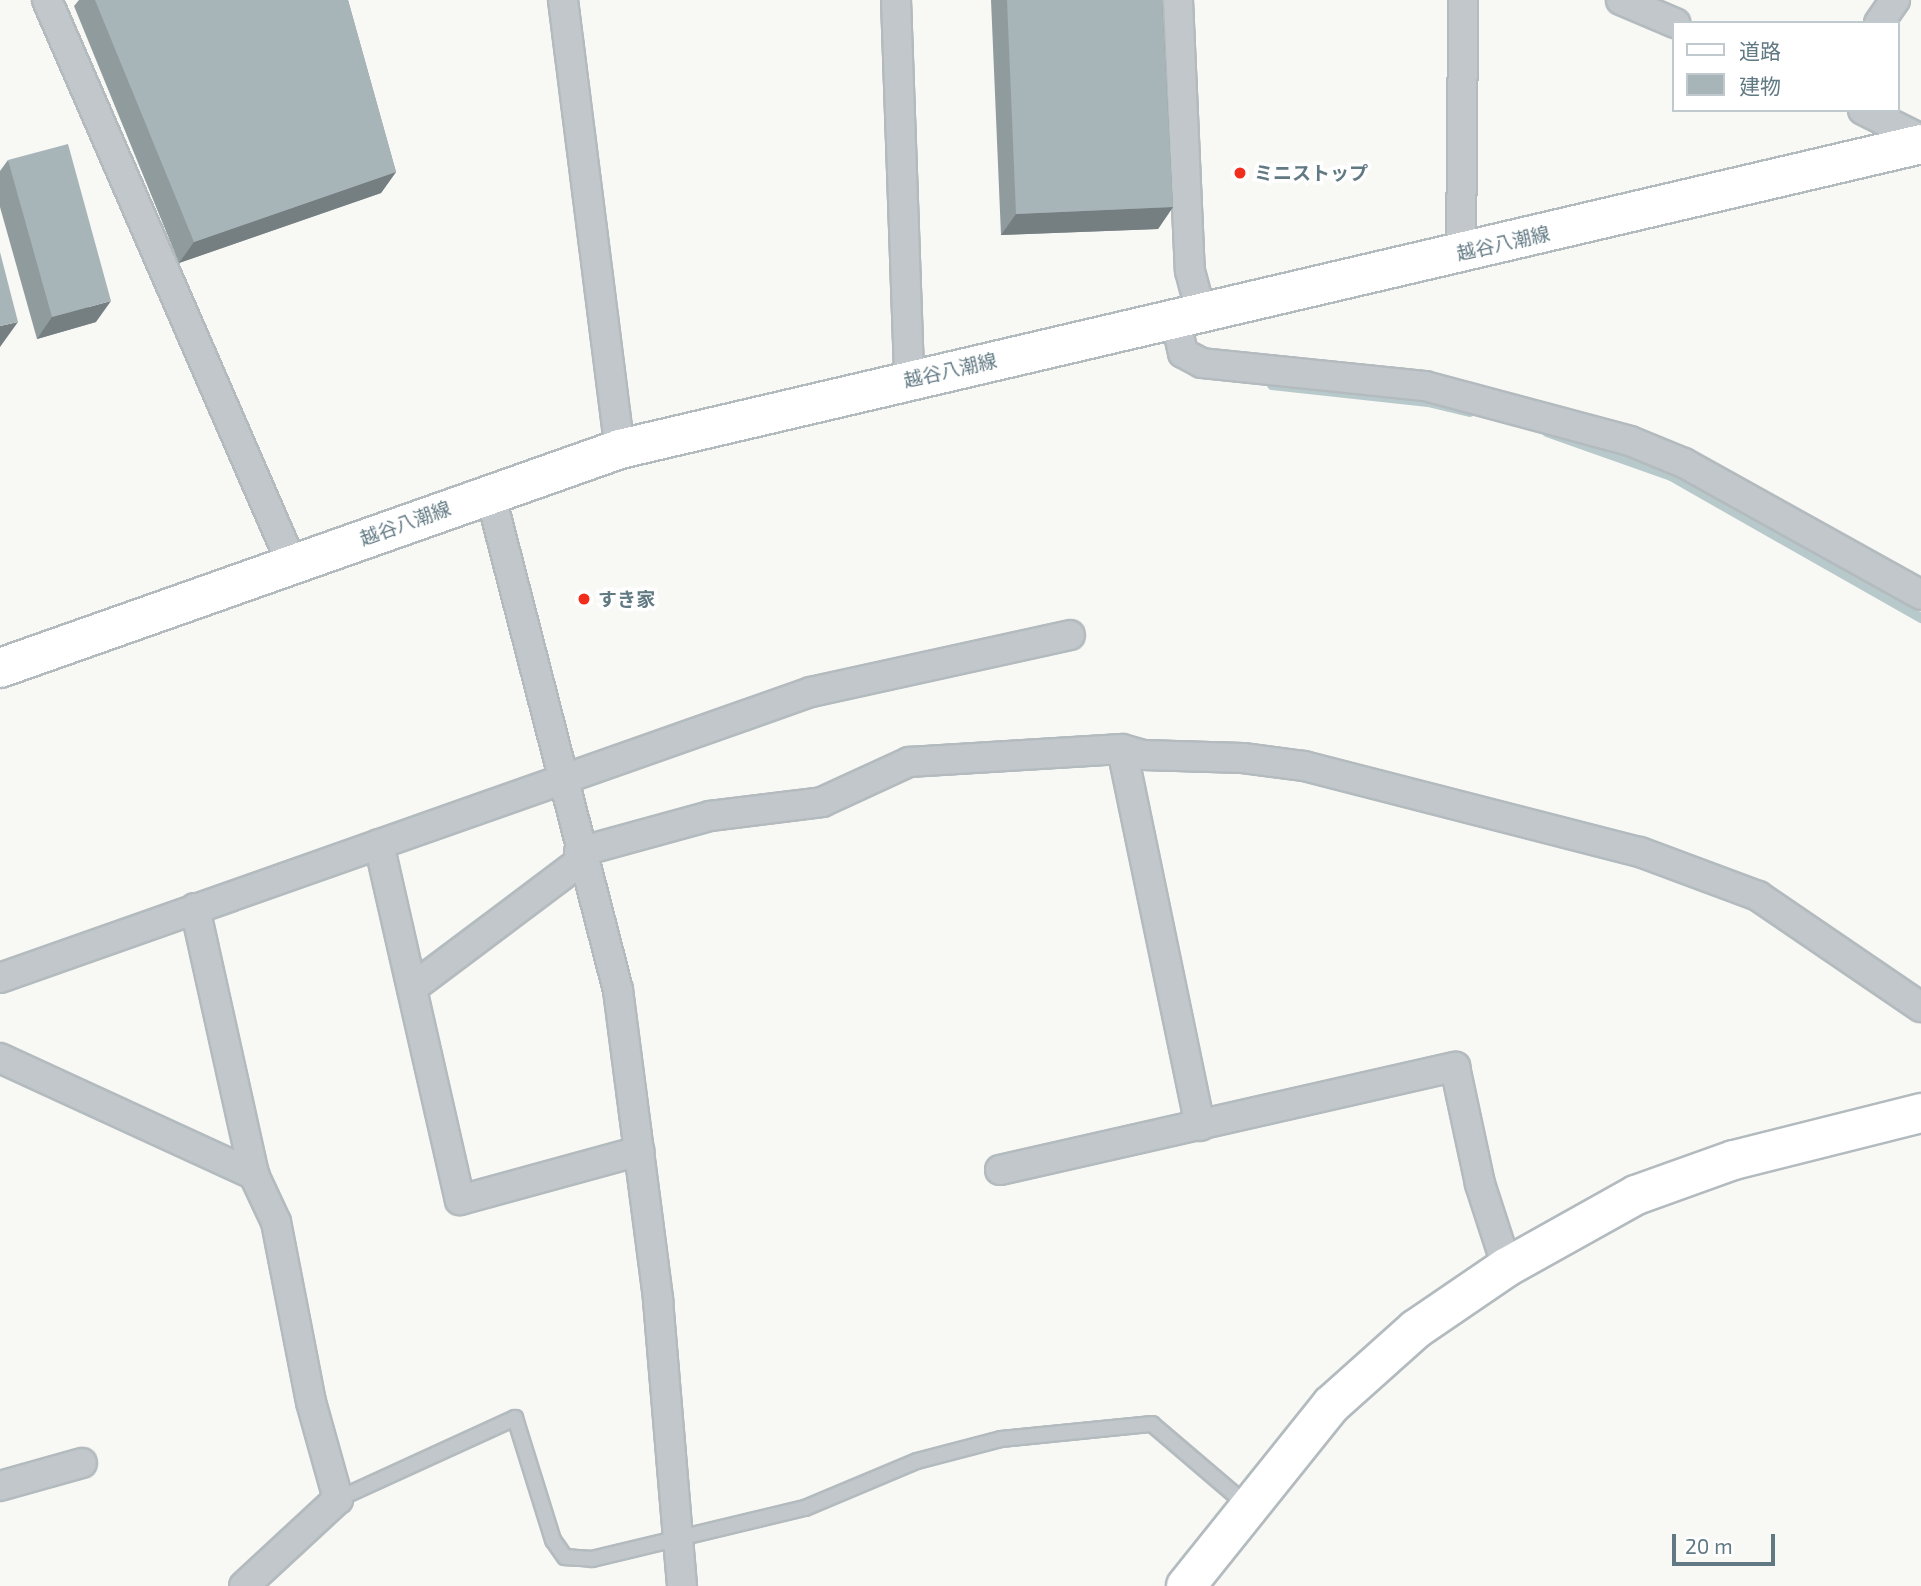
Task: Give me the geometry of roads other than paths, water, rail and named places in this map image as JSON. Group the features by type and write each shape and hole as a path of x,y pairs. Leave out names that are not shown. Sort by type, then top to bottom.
{"main road":[{"name":"越谷八潮線","path":"0,668 620,449 1921,144"},
{"path":"1186,1586 1247,1504 1331,1405 1416,1329 1507,1267 1636,1195 1734,1160 1921,1113"}],"street":[{"path":"47,0 292,564"},
{"path":"564,0 620,449"},
{"path":"896,0 909,380"},
{"path":"1178,0 1190,271 1183,353 1202,363 1425,387 1630,441 1696,470 1921,595"},
{"path":"1461,253 1462,0"},
{"path":"1620,0 1672,22"},
{"path":"1880,21 1895,0"},
{"path":"1867,112 1921,139"},
{"path":"490,493 580,857 618,990 658,1300 682,1586"},
{"path":"0,978 561,777 811,692 1070,635"},
{"path":"1122,749 1200,1126"},
{"path":"412,988 580,857 710,816 822,802 909,762 1122,749 1143,755 1304,766 1640,852 1758,896 1921,1007"},
{"path":"379,844 460,1200 639,1151"},
{"path":"195,908 254,1175 276,1222 311,1402 338,1499 244,1586"},
{"path":"0,1058 254,1175"},
{"path":"1000,1170 1455,1067 1479,1184 1507,1267"},
{"path":"0,1486 82,1464"}],"lane":[{"path":"338,1499 516,1418 553,1540 565,1557 592,1559 678,1542 805,1508 917,1461 1001,1439 1152,1424 1247,1504"}],"waterway":[{"path":"1272,385 1428,402 1470,412"},
{"path":"1547,432 1671,476 1921,618"}],"place":[{"name":"ミニストップ","path":"1240,173"},
{"name":"すき家","path":"584,599"}]}
